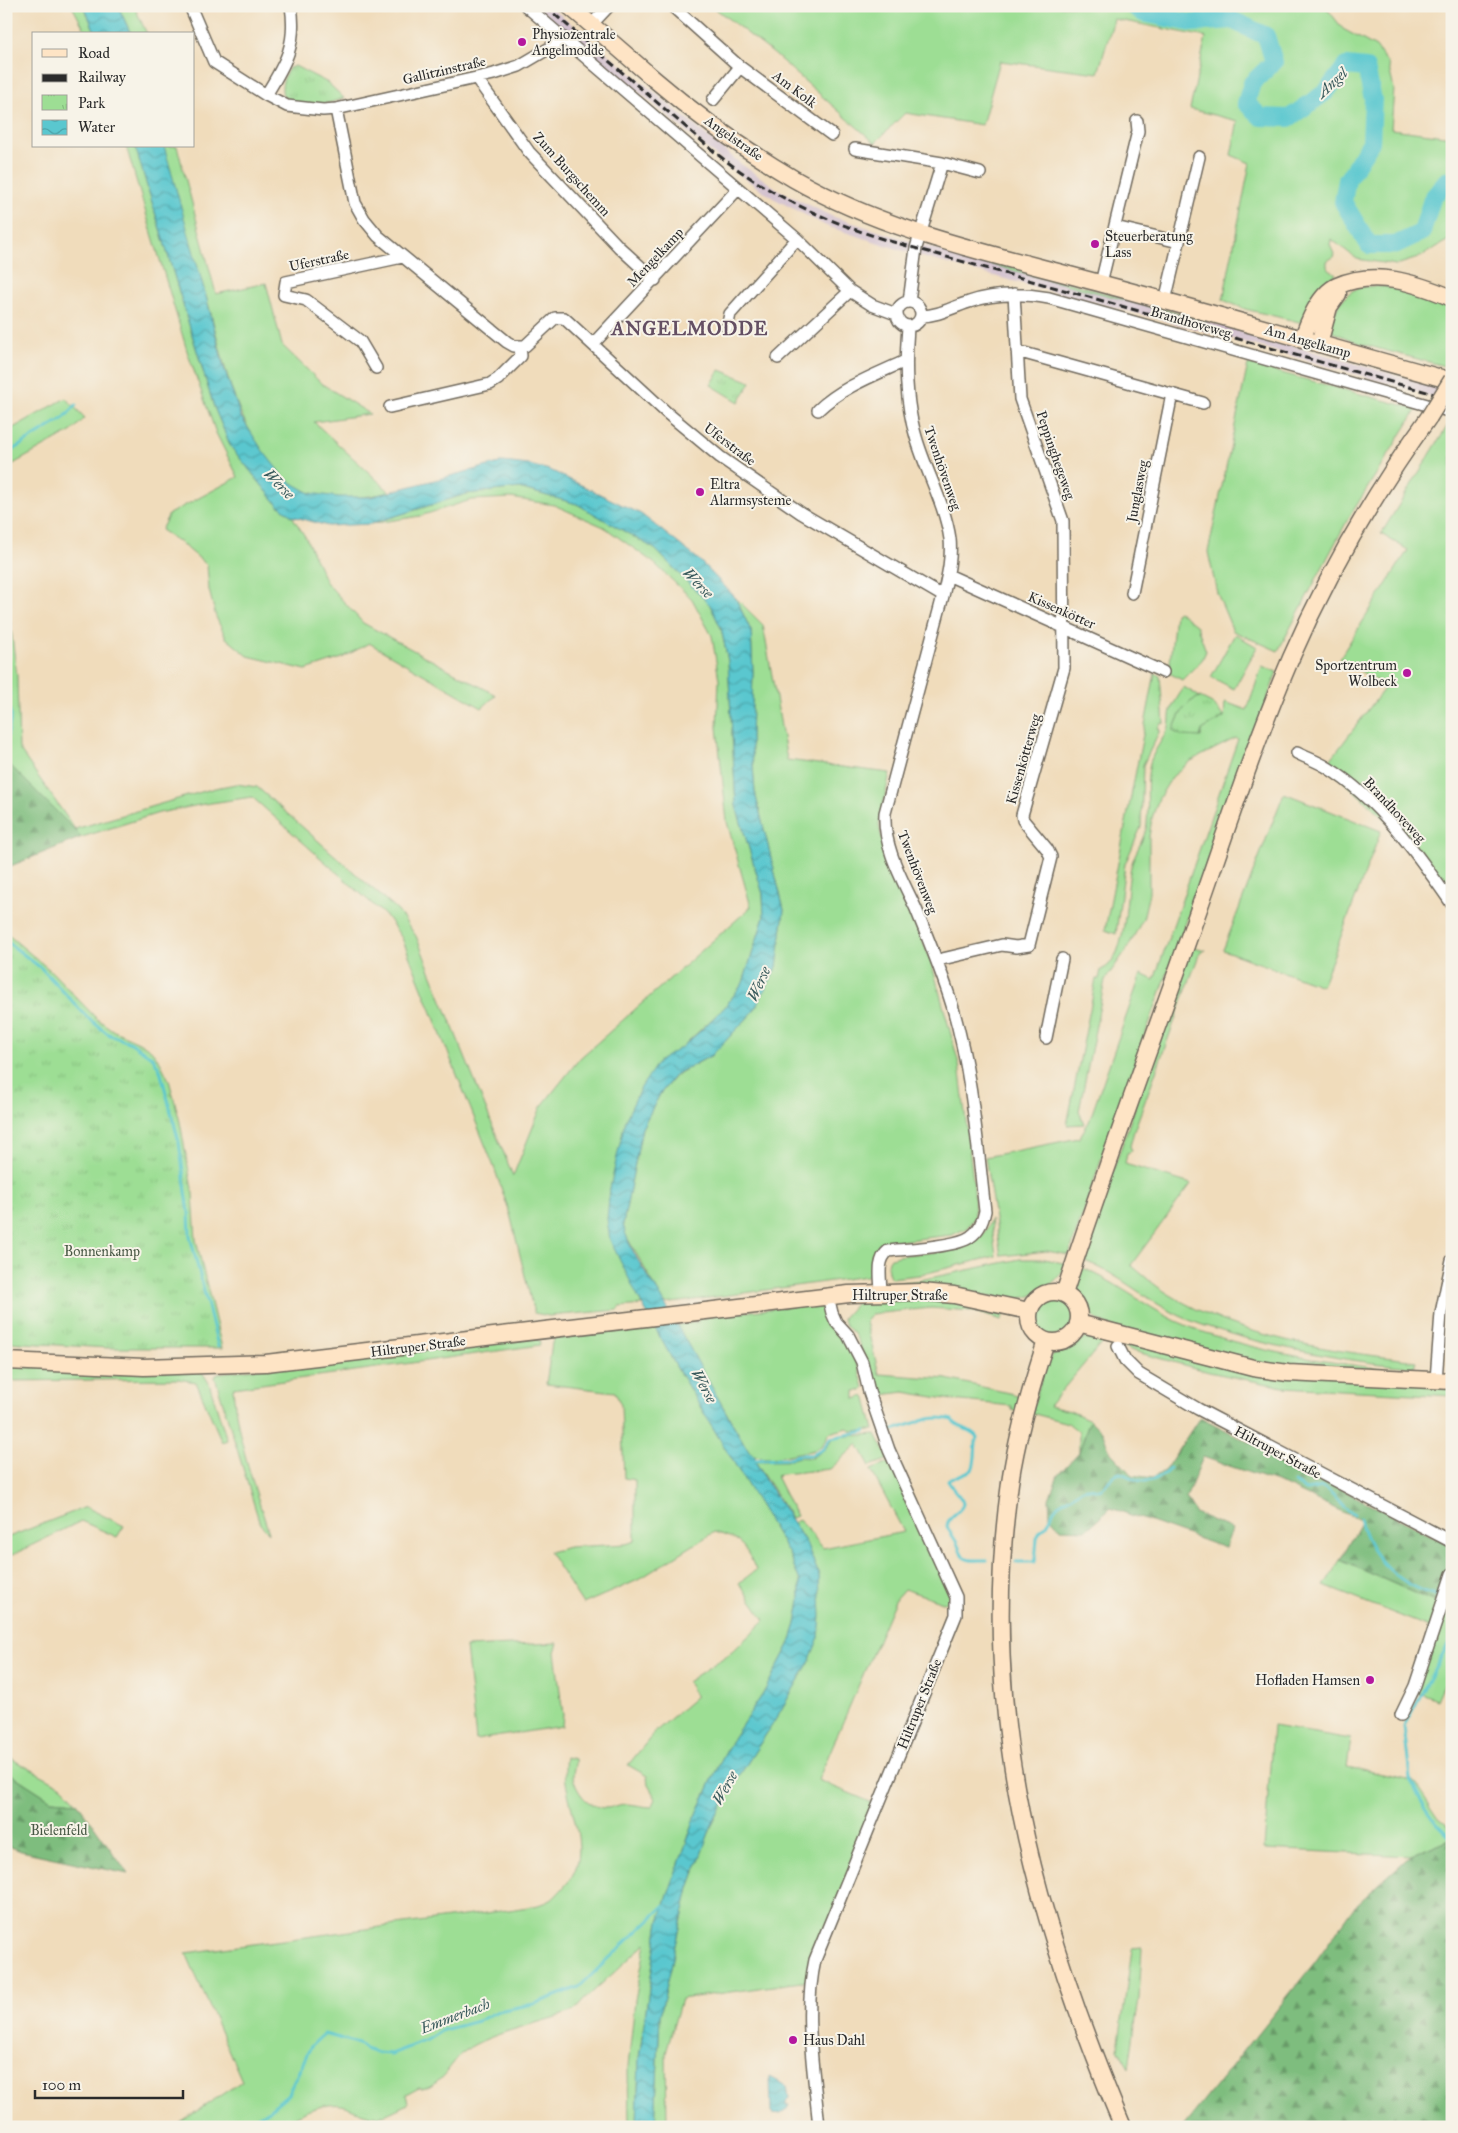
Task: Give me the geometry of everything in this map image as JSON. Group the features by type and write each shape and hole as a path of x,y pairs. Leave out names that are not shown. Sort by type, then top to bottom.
{"street":[{"name":"Gallitzinstraße","path":"190,6 214,62 287,106 323,110 336,109 477,79 518,66 566,39"},
{"path":"266,95 282,71 291,49 293,34 291,6"},
{"path":"526,6 737,190 797,239 850,291 872,306 896,314 901,324 908,327 915,325 921,316 917,306 909,302 900,305 896,314"},
{"name":"Angelstraße","path":"569,6 694,110 770,164 794,179 852,207 921,234"},
{"path":"591,25 609,6"},
{"name":"Am Kolk","path":"672,6 740,67 832,135"},
{"path":"713,100 740,67"},
{"name":"Zum Burgschemm","path":"477,79 530,152 619,247 655,280"},
{"path":"336,109 355,203 364,219 378,236 402,257 507,342 520,347"},
{"path":"1101,283 1138,131 1136,121"},
{"path":"855,148 942,163 980,173"},
{"path":"1165,301 1199,157"},
{"path":"909,302 913,264 942,163"},
{"name":"Mengelkamp","path":"593,344 655,280 737,190"},
{"path":"1115,227 1179,242"},
{"name":"Am Angelkamp","path":"921,234 994,256 1101,283 1452,381"},
{"path":"727,328 730,314 797,239"},
{"name":"Uferstraße","path":"376,368 360,341 306,300 284,295 286,282 402,257"},
{"path":"1302,340 1307,326 1322,300 1336,286 1358,279 1375,278 1422,286 1452,286"},
{"path":"1319,344 1329,307 1345,284"},
{"path":"1422,286 1452,298"},
{"path":"778,358 850,291"},
{"name":"Brandhoveweg","path":"921,316 936,316 969,302 992,296 1014,294 1049,298 1452,412"},
{"name":"Peppinghegeweg","path":"1014,294 1020,398 1063,521 1063,627"},
{"name":"Uferstraße","path":"390,407 490,384 498,379 521,356 520,347 525,346 550,322 559,317 568,320 667,413 720,458 802,513 943,596"},
{"name":"Twenhövenweg","path":"881,1293 880,1264 882,1256 888,1251 954,1243 969,1238 978,1229 985,1211 968,1068 952,1006 938,960 889,847 884,825 885,813 948,575 950,540 944,514 915,437 908,406 905,361 908,327"},
{"path":"1017,351 1203,403"},
{"path":"818,410 828,401 861,382 905,361"},
{"path":"1064,1294 1087,1224 1253,756 1291,658 1319,598 1369,507 1452,381"},
{"name":"Junglasweg","path":"1132,593 1172,394"},
{"name":"Kissenkötter","path":"948,575 1163,672"},
{"name":"Kissenkötterweg","path":"938,960 1002,945 1016,947 1028,945 1051,857 1022,816 1064,668 1063,627"},
{"name":"Brandhoveweg","path":"1297,753 1328,767 1362,794 1394,827 1422,861 1452,904"},
{"path":"1046,1038 1062,959"},
{"path":"1078,1323 1252,1368 1288,1373 1444,1380 1441,1313 1452,1260"},
{"name":"Hiltruper Straße","path":"6,1360 144,1367 266,1363 828,1296 881,1293 922,1292 954,1295 1029,1311"},
{"path":"1047,1293 1064,1294 1076,1306 1079,1315 1078,1323 1074,1332 1067,1339 1060,1342 1046,1341 1032,1331 1029,1311 1039,1297 1047,1293"},
{"name":"Hiltruper Straße","path":"819,2127 809,2008 815,1960 956,1616 956,1598 889,1450 869,1392 862,1362 848,1335 836,1322 828,1296"},
{"path":"1046,1341 1031,1389 1009,1490 1003,1546 1000,1606 1003,1699 1014,1783 1026,1841 1049,1927 1078,2015 1124,2127"},
{"name":"Hiltruper Straße","path":"1118,1346 1125,1360 1139,1374 1198,1409 1452,1542"},
{"path":"1401,1715 1414,1686 1452,1574"}],"shaded area":[{"path":"535,6 550,6 741,164 779,190 831,216 932,248 1220,325 1452,391 1452,402 1219,335 929,259 826,226 773,198 735,172"}],"green space":[{"path":"72,6 81,6 86,11 95,32 86,32"},
{"path":"118,6 134,6 146,32 130,32"},
{"path":"712,6 1325,6 1343,29 1376,47 1388,64 1394,89 1391,129 1452,137 1452,238 1418,258 1396,265 1357,259 1331,239 1330,245 1335,256 1327,261 1327,267 1336,274 1314,302 1303,323 1245,309 1223,300 1250,163 1231,155 1238,121 1190,109 1206,37 1114,19 1098,73 1000,61 982,125 905,113 875,143 774,54"},
{"path":"295,66 328,83 344,98 329,103 305,104 283,96 282,85 284,78 289,68"},
{"path":"127,148 136,148 214,407 231,447 277,504 292,516 306,538 326,582 363,623 496,695 482,708 369,643 342,658 306,670 248,656 226,638 216,617 209,590 207,565 181,543 161,530 169,514 238,477 216,433 188,354"},
{"path":"164,148 178,148 216,294 266,283 282,345 322,384 370,414 314,422 390,492 350,498 322,496 308,492 283,476 256,442 236,402 229,382"},
{"path":"953,250 1207,321 1207,322 951,254"},
{"path":"1383,286 1452,306 1452,352 1444,366 1361,344 1330,331 1336,310 1349,293 1362,287"},
{"path":"1248,364 1417,409 1348,519 1278,651 1233,631 1217,593 1208,552"},
{"path":"720,370 751,382 739,402 711,385"},
{"path":"66,398 85,418 72,431 6,468 6,432"},
{"name":"Sportzentrum Wolbeck","path":"1450,422 1452,422 1452,904 1394,827 1328,767 1331,759 1386,686 1339,659 1408,550 1381,534"},
{"path":"519,488 577,504 655,549 710,605 721,628 728,661 736,806 763,894 764,917 743,983 725,1007 682,1047 610,1188 638,1297 642,1305 620,1307 619,1310 549,1316 534,1313 510,1214 494,1167 402,938 387,917 252,797 159,813 82,837 6,761 6,611 10,621 17,676 19,749 75,829 215,788 236,784 257,787 398,911 416,936 513,1176 541,1107 580,1058 751,907 727,822 717,727 719,680 712,636 692,599 654,563 604,527 554,505 511,498 471,500 420,516 370,524 466,494"},
{"path":"735,597 763,625 787,760 890,773 879,824 884,850 931,961 959,1064 974,1188 975,1217 967,1228 952,1235 880,1244 882,1249 876,1257 873,1272 867,1276 665,1304 625,1234 623,1224 642,1128 660,1094 676,1075 712,1055 753,1012 777,966 784,910 755,793 751,738 753,672 751,631"},
{"path":"1178,611 1197,626 1206,651 1202,660 1182,680 1169,673 1175,613"},
{"path":"1235,634 1257,647 1234,689 1211,677"},
{"path":"1262,666 1277,672 1116,1115 1069,1255 1047,1251 1001,1256 985,1157 1079,1138 1089,1122 1141,974 1154,980 1238,739 1236,738 1189,762 1172,777 1159,798 1152,818 1149,837 1149,893 1143,919 1127,949 1105,980 1079,1111 1084,1124 1067,1125 1096,979 1099,979 1101,970 1110,963 1117,952 1121,938 1132,863 1147,824 1150,763 1169,727 1172,707 1184,687 1200,697 1194,699 1186,706 1173,731 1201,737 1202,730 1224,717 1225,702 1247,710"},
{"path":"1155,673 1160,676 1164,724 1161,723 1158,728 1160,730 1143,765 1141,827 1125,864 1116,934 1105,930"},
{"path":"1200,697 1212,703 1224,717 1202,730 1200,737 1183,736 1173,731 1186,706 1194,699"},
{"path":"6,761 82,837 8,867 6,870"},
{"path":"1284,793 1381,831 1322,986 1223,950"},
{"name":"Bonnenkamp","path":"6,933 51,971 97,1019 114,1031 139,1042 151,1050 159,1060 169,1080 180,1122 193,1194 196,1240 222,1348 109,1348 6,1342"},
{"path":"1191,946 1205,950 1200,952 1134,1131 1130,1146 1132,1151 1127,1153 1125,1164 1191,1184 1131,1265 1167,1293 1225,1322 1256,1332 1320,1347 1417,1361 1415,1366 1389,1365 1327,1356 1245,1338 1212,1328 1188,1320 1095,1265 1082,1260"},
{"path":"991,1219 996,1256 919,1275 891,1278 888,1266 891,1258 962,1248 974,1242 984,1233"},
{"path":"1020,1259 1045,1259 1067,1264 1056,1279 1043,1290 1017,1299 892,1285 890,1283 915,1281"},
{"path":"1080,1267 1093,1272 1176,1321 1203,1332 1295,1356 1359,1366 1418,1372 1275,1366 1112,1327 1092,1316 1080,1305 1077,1298 1077,1279"},
{"path":"892,1298 944,1300 1005,1313 1001,1320 972,1311 931,1308 871,1314 866,1322 879,1374 947,1379 1022,1396 1018,1412 1012,1410 1012,1406 952,1400 904,1392 874,1396 874,1388 877,1387 878,1383 870,1380 860,1345 854,1334 844,1323 843,1318 857,1302"},
{"path":"1054,1298 1068,1303 1073,1317 1068,1331 1054,1336 1040,1331 1035,1317 1040,1303"},
{"path":"814,1304 823,1309 830,1325 840,1334 857,1363 864,1387 862,1390 855,1391 855,1399 864,1396 866,1399 874,1430 851,1431 848,1428 829,1433 821,1446 813,1450 773,1458 755,1455 749,1452 676,1325 698,1322 698,1317"},
{"path":"627,1326 630,1330 655,1327 677,1368 789,1554 800,1581 800,1600 796,1624 790,1643 763,1694 734,1737 717,1769 695,1818 659,1921 639,2058 637,2127 629,2127 628,2067 635,2000 646,1943 574,2011 502,2033 475,2044 464,2051 437,2082 425,2088 419,2087 406,2094 408,2104 386,2114 377,2116 346,2106 326,2105 292,2118 280,2127 173,2127 242,2081 186,1953 516,1909 551,1900 574,1873 578,1857 579,1841 565,1774 566,1757 575,1759 574,1781 576,1787 588,1802 606,1808 625,1804 652,1807 656,1799 648,1785 647,1776 628,1765 656,1731 696,1697 687,1682 732,1652 765,1620 739,1583 756,1570 745,1548 736,1540 714,1532 638,1580 583,1604 549,1552 569,1547 626,1544 635,1541 635,1480 624,1478 621,1405 615,1392 546,1384 552,1343 555,1337"},
{"path":"1088,1336 1106,1338 1049,1406 1070,1411 1090,1420 1079,1452 1079,1432 1068,1423 1031,1413 1045,1367 1053,1354"},
{"path":"533,1338 539,1340 540,1345 233,1388 242,1443 269,1533 260,1524 215,1377 218,1373"},
{"path":"1107,1338 1206,1361 1452,1386 1452,1396 1283,1387 1209,1372 1133,1351"},
{"path":"6,1366 202,1372 209,1383 227,1440 222,1442 196,1382 178,1379 6,1381"},
{"path":"1200,1417 1452,1546 1452,1561 1436,1602 1340,1560 1362,1521 1285,1485 1203,1457 1186,1498 1195,1513 1232,1529 1225,1548 1111,1508 1086,1530 1061,1529 1050,1516 1049,1499 1058,1475 1079,1452 1090,1420 1102,1432 1111,1453 1132,1475 1153,1478 1165,1470"},
{"path":"876,1434 889,1459 870,1466 858,1444 830,1469 776,1476 796,1516 791,1518 755,1461 786,1461 799,1457 811,1458 825,1449 835,1437"},
{"path":"891,1462 947,1583 952,1605 904,1589 896,1598 818,1780 875,1804 808,1981 681,1999 666,2052 667,2127 655,2127 660,2015 689,1888 711,1827 728,1793 774,1722 809,1662 819,1575 806,1543 793,1523 799,1519 823,1548 904,1532 871,1470"},
{"path":"86,1507 124,1526 117,1537 81,1521 6,1558 6,1538"},
{"path":"1340,1560 1442,1605 1452,1578 1452,1665 1437,1700 1416,1692 1429,1627 1324,1586"},
{"path":"558,1643 555,1652 563,1715 562,1726 476,1740 466,1647"},
{"path":"1273,1726 1351,1739 1347,1767 1413,1780 1439,1819 1452,1829 1452,1838 1410,1856 1264,1849"},
{"path":"6,1756 62,1786 77,1802 51,1800 6,1771"},
{"name":"Bielenfeld","path":"6,1771 51,1800 77,1802 128,1874 21,1851 6,1845"},
{"path":"1452,1838 1452,2127 1183,2127 1315,1962 1354,1907 1410,1856"},
{"path":"1142,1948 1139,1998 1129,2068 1118,2049 1132,1949"}],"water":[{"path":"81,6 118,6 130,32 95,32 86,11"},
{"name":"Werse","path":"136,148 165,148 224,368 241,417 263,451 285,479 310,493 338,497 370,497 503,462 550,470 641,514 698,559 735,597 751,631 753,672 751,738 755,793 784,910 777,967 753,1012 712,1055 676,1074 660,1094 642,1128 623,1224 629,1243 638,1261 660,1295 749,1452 755,1456 755,1461 766,1481 806,1543 819,1575 821,1616 819,1637 809,1662 774,1722 728,1793 711,1827 689,1888 660,2015 655,2127 637,2127 639,2058 659,1921 695,1818 734,1737 763,1694 790,1643 796,1624 800,1600 800,1581 789,1554 677,1368 638,1297 610,1240 607,1219 610,1188 625,1121 640,1089 658,1062 682,1047 698,1033 725,1007 743,983 764,917 763,894 736,806 728,661 721,628 710,605 655,549 577,504 519,488 466,494 370,524 328,526 292,516 277,504 231,447 214,407"},
{"path":"770,2077 787,2086 789,2098 786,2101 786,2105 789,2105 781,2114 771,2113"}],"waterway":[{"name":"Angel","path":"1133,6 1143,13 1192,23 1232,20 1266,36 1274,62 1252,83 1246,103 1261,117 1289,118 1326,92 1346,66 1366,68 1373,99 1371,142 1347,180 1343,202 1369,245 1395,245 1422,232 1432,199 1446,181 1452,180"},
{"path":"6,454 64,418 76,405"},
{"path":"6,689 9,694 8,705 11,716 6,742"},
{"path":"6,769 8,780 6,807"},
{"path":"6,941 41,968 88,1018 108,1034 131,1043 153,1058 160,1070 179,1142 189,1213 190,1236 218,1346"},
{"path":"890,1431 928,1419 944,1418 952,1420 977,1437 972,1470 948,1480 963,1504 960,1510 950,1519 947,1526 964,1557 970,1560 987,1560"},
{"path":"751,1460 785,1459 799,1455 812,1455 823,1449 830,1438 866,1431"},
{"path":"1016,1562 1035,1562 1037,1538 1040,1531 1047,1525 1058,1505 1083,1489 1100,1490 1115,1475 1120,1473 1137,1480 1153,1480 1170,1468"},
{"path":"1294,1483 1306,1490 1323,1487 1354,1515"},
{"path":"1360,1518 1370,1545 1387,1567 1410,1584 1436,1595"},
{"path":"1452,1637 1404,1726 1410,1778 1421,1801 1437,1824 1452,1839"},
{"name":"Emmerbach","path":"240,2127 269,2110 288,2094 311,2046 324,2034 358,2043 365,2049 377,2053 391,2054 427,2040 443,2030 478,2021 498,2011 534,2004 579,1987 665,1905"}],"railway":[{"path":"545,6 717,154 757,182 818,215 886,240 1452,399"}],"place":[{"name":"Physiozentrale Angelmodde","path":"522,42"},
{"name":"Steuerberatung Lass","path":"1095,244"},
{"name":"Eltra Alarmsysteme","path":"700,492"},
{"name":"Sportzentrum Wolbeck","path":"1407,673"},
{"name":"Hofladen Hamsen","path":"1370,1680"},
{"name":"Haus Dahl","path":"793,2040"}],"district":[{"name":"ANGELMODDE","path":"690,328"}]}
